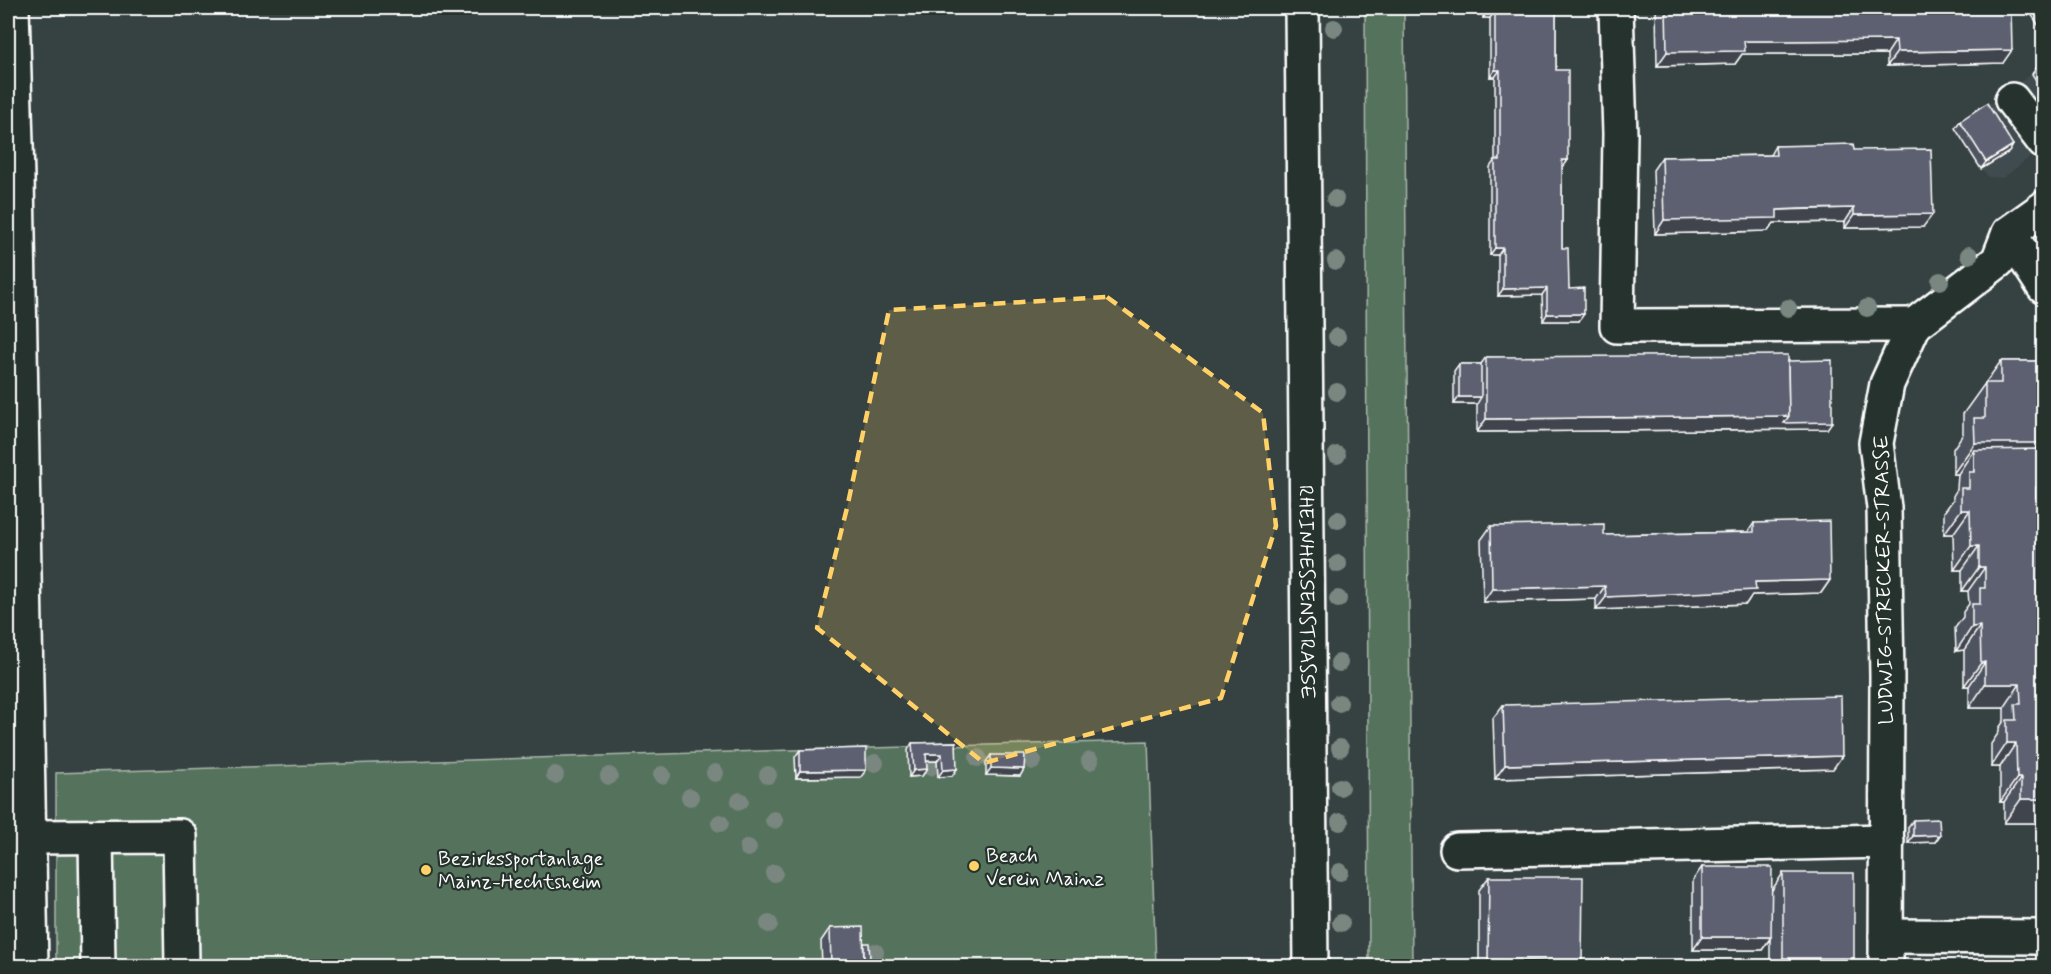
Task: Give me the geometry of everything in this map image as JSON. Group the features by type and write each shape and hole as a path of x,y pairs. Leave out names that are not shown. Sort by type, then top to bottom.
{"street":[{"path":"12,8 31,966"},
{"name":"RHEINHESSENSTRASSE","path":"1279,8 1290,122 1305,218"},
{"name":"RHEINHESSENSTRASSE","path":"1302,8 1311,966"},
{"path":"1616,8 1620,134 1617,326 1914,325"},
{"path":"2012,99 2043,142"},
{"path":"2043,208 2009,233 2043,288"},
{"name":"LUDWIG-STRECKER-STRASSE","path":"2009,233 1998,261 1914,325 1887,384 1876,443 1884,508 1886,951 2043,937"},
{"path":"30,837 180,836 182,966"},
{"path":"96,838 98,966"},
{"path":"1457,849 1887,841"}],"highlighted area":[{"path":"1107,297 1263,413 1276,526 1221,698 984,763 817,628 847,508 889,310"}],"shaded area":[{"path":"2043,66 2043,147 2003,178 1988,177 1955,128"}],"green space":[{"path":"1365,8 1404,8 1412,966 1369,966"},
{"name":"Bezirkssportanlage Mainz-Hechtsheim","path":"1148,741 1156,966 56,966 56,773"}],"building":[{"path":"1488,8 1556,8 1556,70 1568,70 1568,160 1562,160 1562,248 1568,248 1569,289 1584,288 1584,314 1547,314 1547,288 1503,289 1503,248 1495,248 1495,160 1500,160 1500,70 1495,70 1495,11 1488,11"},
{"path":"1666,8 2011,8 2012,50 1897,52 1896,40 1744,41 1745,51 1667,52"},
{"path":"2036,8 2043,8 2043,18"},
{"path":"2043,63 2043,77 2037,67"},
{"path":"1987,103 2013,145 1986,162 1960,121"},
{"path":"1853,144 1854,150 1931,149 1933,214 1854,215 1854,208 1798,209 1777,210 1777,218 1664,220 1662,157 1776,155 1775,146"},
{"path":"1788,355 1789,416 1486,419 1486,357"},
{"path":"1832,360 1832,422 1784,423 1789,416 1788,361"},
{"path":"2001,361 2043,361 2043,421 2039,421 2039,443 1975,443 1974,418 1985,418 1985,383 2001,383"},
{"path":"1459,364 1481,364 1481,397 1459,397"},
{"path":"2039,449 2039,487 2036,487 2036,498 2043,498 2043,799 2021,799 2021,778 2017,778 2016,743 2007,743 2007,720 2016,720 2015,704 2021,704 2020,684 1985,684 1985,662 1981,663 1980,626 1972,627 1972,604 1980,604 1980,588 1985,588 1985,567 1979,567 1979,546 1971,546 1970,510 1961,510 1961,488 1969,488 1969,472 1974,472 1974,450"},
{"path":"1829,521 1830,580 1755,582 1756,590 1606,597 1605,586 1492,589 1491,526 1604,524 1604,535 1754,532 1754,523"},
{"path":"1841,696 1842,756 1505,765 1503,705"},
{"path":"956,742 957,769 943,770 942,754 926,754 927,769 914,770 912,743"},
{"path":"866,748 866,770 800,771 800,750"},
{"path":"991,755 1025,755 1024,769 991,768"},
{"path":"1939,819 1940,835 1913,836 1913,820"},
{"path":"1702,867 1772,867 1771,937 1702,937"},
{"path":"1783,873 1854,873 1854,958 1783,958"},
{"path":"1489,877 1583,877 1582,962 1488,960"},
{"path":"863,927 864,966 831,966 830,928"},
{"path":"864,943 869,943 870,959 875,959 875,966 864,966"}],"place":[{"name":"Beach Verein Mainz","path":"974,866"},
{"name":"Bezirkssportanlage Mainz-Hechtsheim","path":"426,870"}]}
